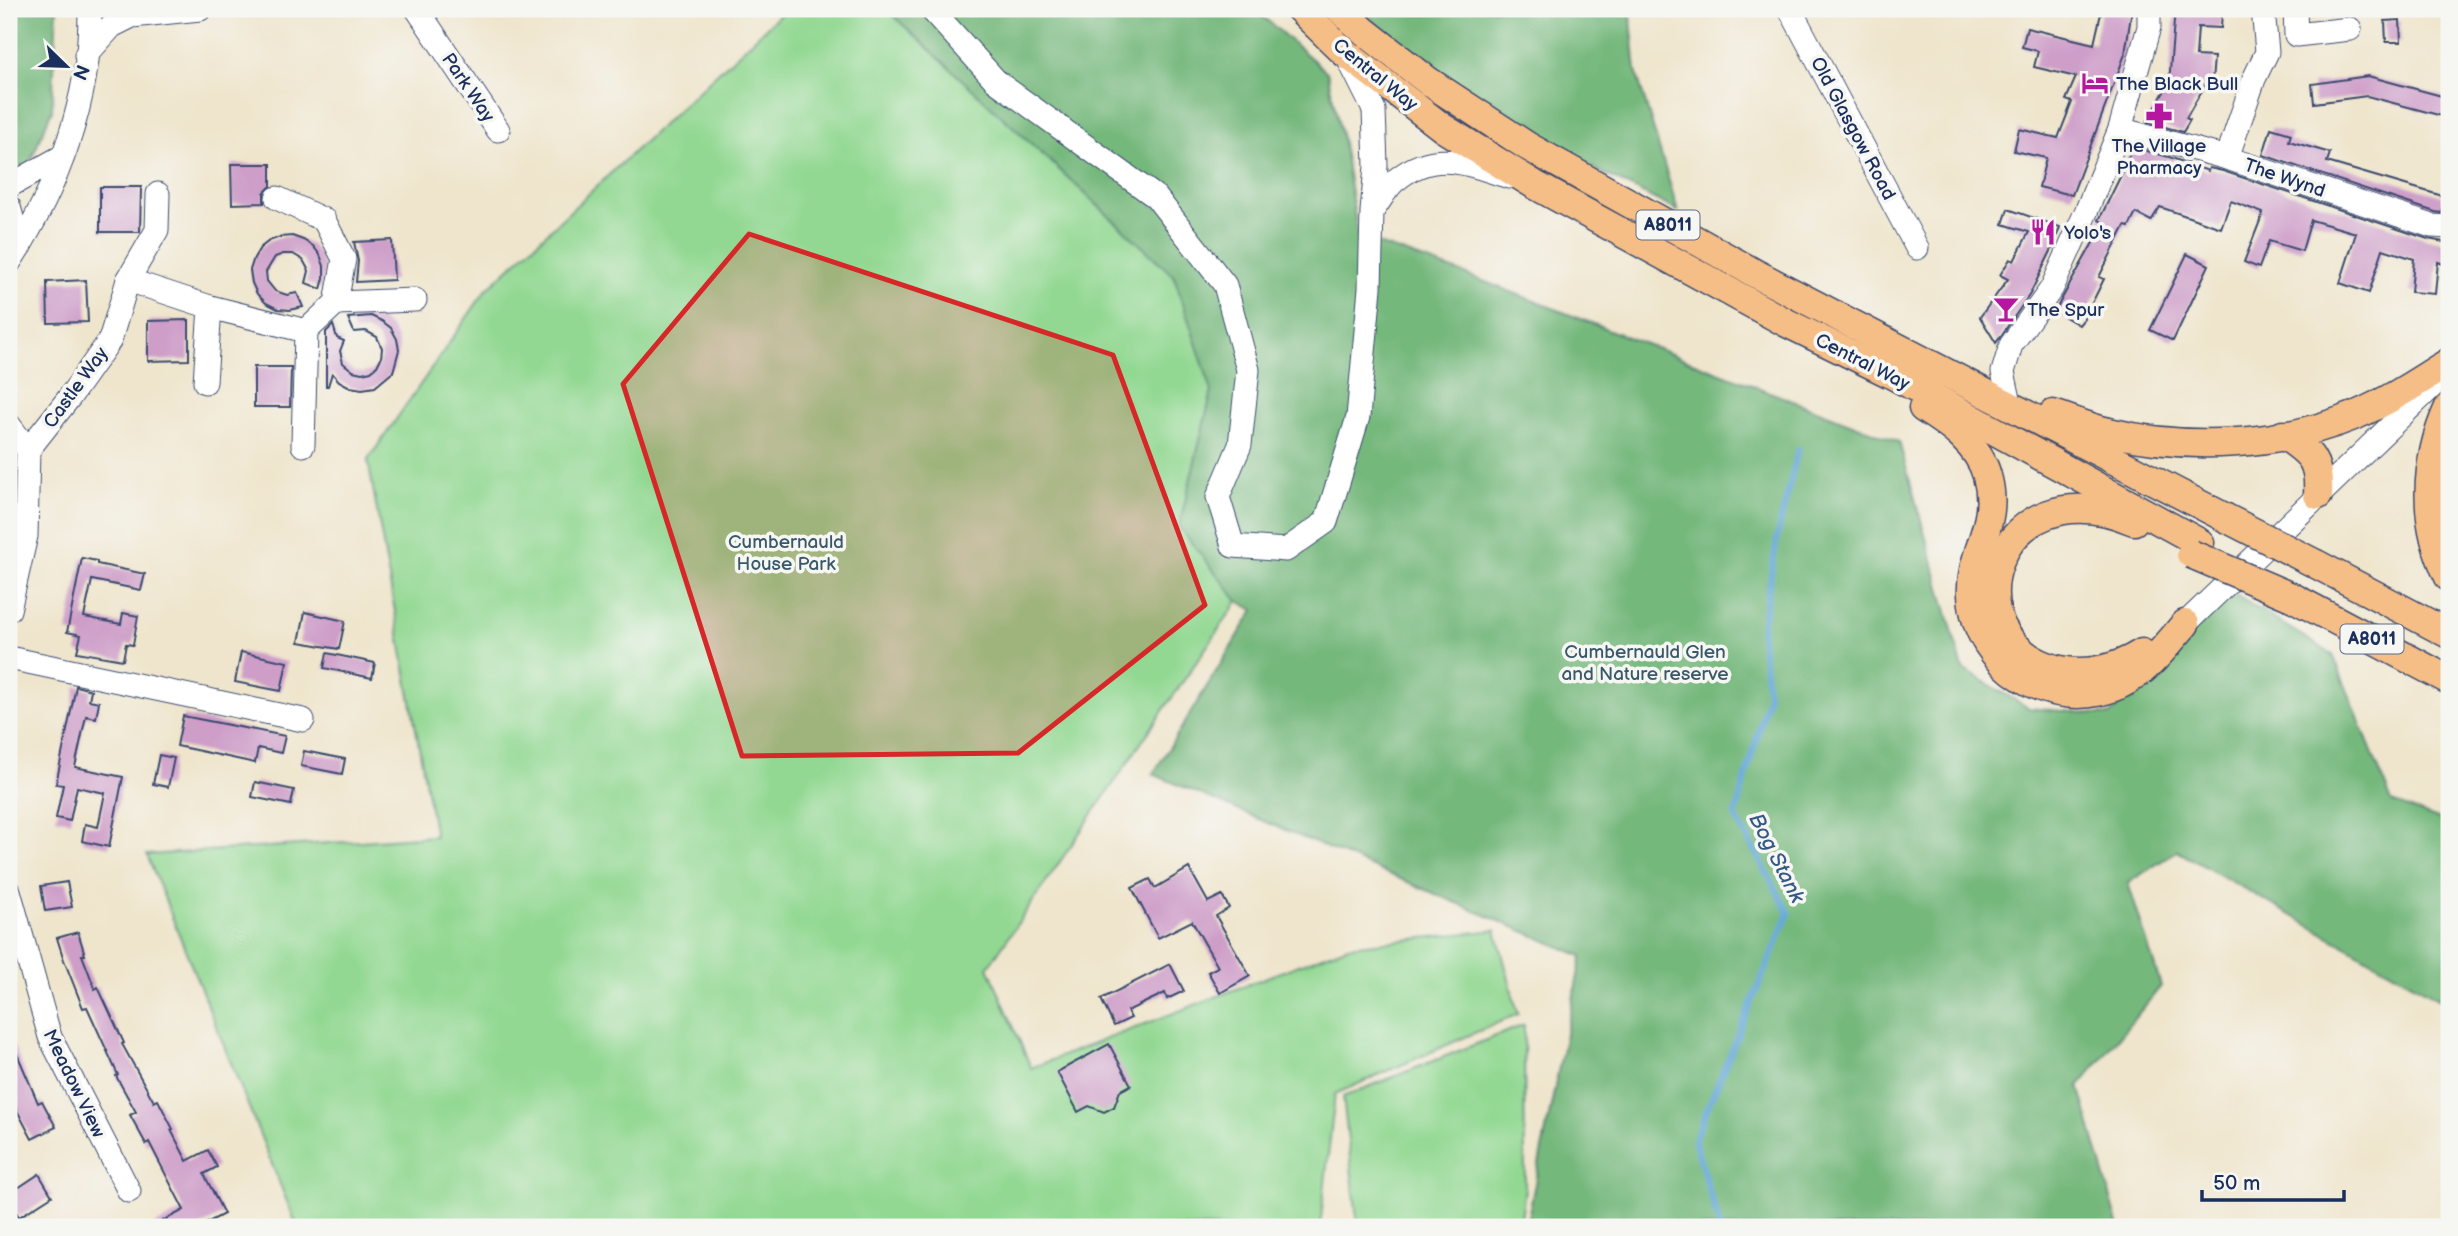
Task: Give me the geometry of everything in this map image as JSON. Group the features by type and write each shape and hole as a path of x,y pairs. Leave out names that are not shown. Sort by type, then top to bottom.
{"main road":[{"name":"Central Way","path":"1300,9 1344,52 1443,128 1535,185 1785,322 1891,374 2195,549 2449,680"},
{"name":"Central Way","path":"1340,9 1372,38 1428,81 1527,146 1707,248 2449,634"},
{"path":"1785,322 1937,417 1977,454 1989,479 1991,508 1986,536 1974,568 1972,597 1976,622 1983,637 1996,658 2009,670 2023,680 2057,692 2076,694 2110,688 2148,666 2185,624"},
{"path":"2013,409 2053,414 2108,432 2159,440 2228,442 2311,430 2358,414 2379,405 2449,362"},
{"path":"2449,407 2437,436 2429,496 2432,536 2449,578"},
{"path":"2283,435 2313,457 2319,475 2318,495"},
{"path":"2185,624 2124,662 2093,671 2063,671 2032,659 2013,643 1996,612 1994,586 2001,560 2015,535 2036,519 2059,510 2101,511 2126,518 2195,549"}],"street":[{"path":"14,254 44,203 64,156 78,108 90,9"},
{"path":"86,55 126,13 200,9"},
{"name":"Park Way","path":"417,9 498,130"},
{"path":"931,9 997,82 1156,197 1225,285 1248,370 1240,445 1218,497 1233,546 1286,550 1326,522 1358,416 1370,288 1376,166 1374,110 1344,52"},
{"name":"Old Glasgow Road","path":"1790,9 1917,248"},
{"path":"2013,409 2003,372 2011,345 2052,288 2120,129 2149,27 2149,9"},
{"path":"2228,158 2254,79 2267,52 2263,9"},
{"path":"2295,9 2295,35 2350,29"},
{"name":"The Wynd","path":"2120,129 2228,158 2432,226 2449,227"},
{"path":"9,186 64,156"},
{"path":"1372,212 1395,180 1423,164 1453,159 1535,185"},
{"name":"Castle Way","path":"28,450 110,340 128,280 157,230 159,194"},
{"path":"277,198 324,220 344,258 336,303 306,331 303,445"},
{"path":"9,207 14,254"},
{"path":"128,280 209,307 306,331"},
{"path":"336,303 415,300"},
{"path":"205,382 209,307"},
{"path":"2185,624 2449,370"},
{"path":"9,425 28,450 26,536 9,610"},
{"path":"9,658 303,720"},
{"name":"Meadow View","path":"9,891 50,1037 129,1191"}],"highlighted area":[{"path":"749,234 1113,355 1205,605 1018,753 742,756 623,384"}],"green space":[{"path":"9,9 57,9 52,110 28,167 9,163"},
{"name":"Cumbernauld House Park","path":"786,9 886,9 1174,276 1212,391 1179,527 1238,601 988,967 1031,1068 1348,946 1496,930 1518,1014 1335,1094 1320,1227 288,1227 296,1224 147,855 435,836 368,460 486,290"},
{"name":"Cumbernauld Glen and Nature reserve","path":"886,9 1254,9 1327,72 1343,143 1358,237 1462,273 1899,442 1963,669 2029,708 2110,715 2232,593 2333,655 2392,802 2449,823 2449,1004 2177,851 2128,883 2161,986 2079,1086 2119,1227 1526,1227 1582,956 1153,774 1254,610 1238,601 1179,527 1212,391 1174,276"},
{"path":"1362,9 1630,9 1636,71 1678,211 1508,125 1378,26"},
{"path":"1524,1025 1525,1188 1520,1227 1358,1227 1343,1097"}],"building":[{"path":"2102,9 2132,9 2125,54 2072,195 2039,187 2046,158 2014,151 2019,129 2058,138 2072,102 2066,100 2076,77 2034,67 2038,51 2022,47 2027,28 2094,44"},
{"path":"2175,9 2222,11 2221,28 2198,27 2196,56 2214,57 2212,82 2207,82 2186,118 2190,120 2183,132 2147,122 2169,83"},
{"path":"2400,20 2401,42 2386,42 2385,21"},
{"path":"2368,76 2449,98 2446,117 2367,96 2314,103 2312,84"},
{"path":"2271,128 2291,134 2289,141 2330,153 2327,162 2446,197 2442,213 2263,155"},
{"path":"2132,147 2208,171 2209,168 2223,171 2428,239 2449,243 2449,266 2438,262 2435,294 2411,292 2414,259 2383,249 2369,293 2340,283 2356,233 2311,220 2302,251 2269,241 2259,268 2244,262 2263,213 2231,201 2221,228 2160,207 2151,221 2136,213 2129,227 2125,226 2099,277 2104,279 2079,325 2055,311 2104,223 2099,220"},
{"path":"231,164 271,164 271,186 264,193 264,203 232,204"},
{"path":"100,187 141,187 140,232 100,232"},
{"path":"2008,209 2060,227 2030,294 1996,343 1980,317 2008,279 2000,275 2010,259 2014,261 2029,232 2003,224"},
{"path":"292,236 313,246 320,255 324,278 321,289 306,283 309,271 303,260 293,254 275,257 266,272 267,281 275,291 287,295 297,293 303,307 278,309 257,294 250,270 260,248 269,241"},
{"path":"392,240 394,280 356,282 358,261 354,242"},
{"path":"2187,254 2209,265 2173,341 2150,330"},
{"path":"86,280 88,322 48,323 47,282"},
{"path":"371,316 391,328 397,339 399,350 393,372 375,387 362,389 350,387 332,373 326,386 326,332 333,325 337,338 344,341 340,351 343,363 353,371 362,373 377,366 382,348 377,337 366,331 354,332 348,318"},
{"path":"189,320 189,360 148,361 148,321"},
{"path":"254,367 291,367 290,407 254,407"},
{"path":"82,558 97,561 97,564 145,574 141,590 92,580 84,617 121,624 123,613 138,616 133,645 126,644 123,660 77,652 81,635 67,632"},
{"path":"305,612 345,621 339,649 299,642"},
{"path":"241,652 287,662 281,691 235,682"},
{"path":"327,653 375,663 372,678 324,668"},
{"path":"76,686 91,690 89,700 99,702 96,718 86,716 75,767 123,777 109,847 82,841 85,824 98,827 105,793 77,787 70,821 56,818 63,785 56,784"},
{"path":"183,716 285,736 281,753 258,748 255,763 177,746"},
{"path":"304,751 345,759 342,774 301,766"},
{"path":"159,755 174,758 168,787 153,784"},
{"path":"255,782 294,790 291,805 252,797"},
{"path":"1189,868 1208,902 1222,895 1229,908 1216,916 1250,976 1220,993 1208,972 1218,967 1192,921 1158,938 1132,888 1150,879 1155,888"},
{"path":"67,882 72,907 45,911 41,886"},
{"path":"78,932 85,955 82,955 95,989 98,987 124,1043 122,1044 154,1102 158,1100 187,1161 208,1150 217,1167 204,1174 224,1214 199,1227 151,1227 184,1210 149,1142 146,1144 130,1115 136,1112 116,1076 118,1075 87,1007 83,1008 64,960 57,938"},
{"path":"1170,964 1184,991 1167,999 1165,993 1127,1011 1131,1018 1114,1026 1101,999"},
{"path":"9,1035 38,1103 42,1101 56,1127 32,1139 9,1095"},
{"path":"1109,1044 1131,1085 1120,1091 1114,1107 1104,1112 1089,1106 1078,1112 1057,1072"},
{"path":"39,1174 52,1196 19,1217 9,1200 9,1194"}],"waterway":[{"name":"Bog Stank","path":"1720,1227 1694,1140 1789,913 1735,816 1768,697 1761,634 1778,533 1798,449"}],"place":[{"name":"The Black Bull","path":"2095,83"},
{"name":"The Village Pharmacy","path":"2159,116"},
{"name":"Yolo's","path":"2043,232"},
{"name":"The Spur","path":"2006,309"}]}
